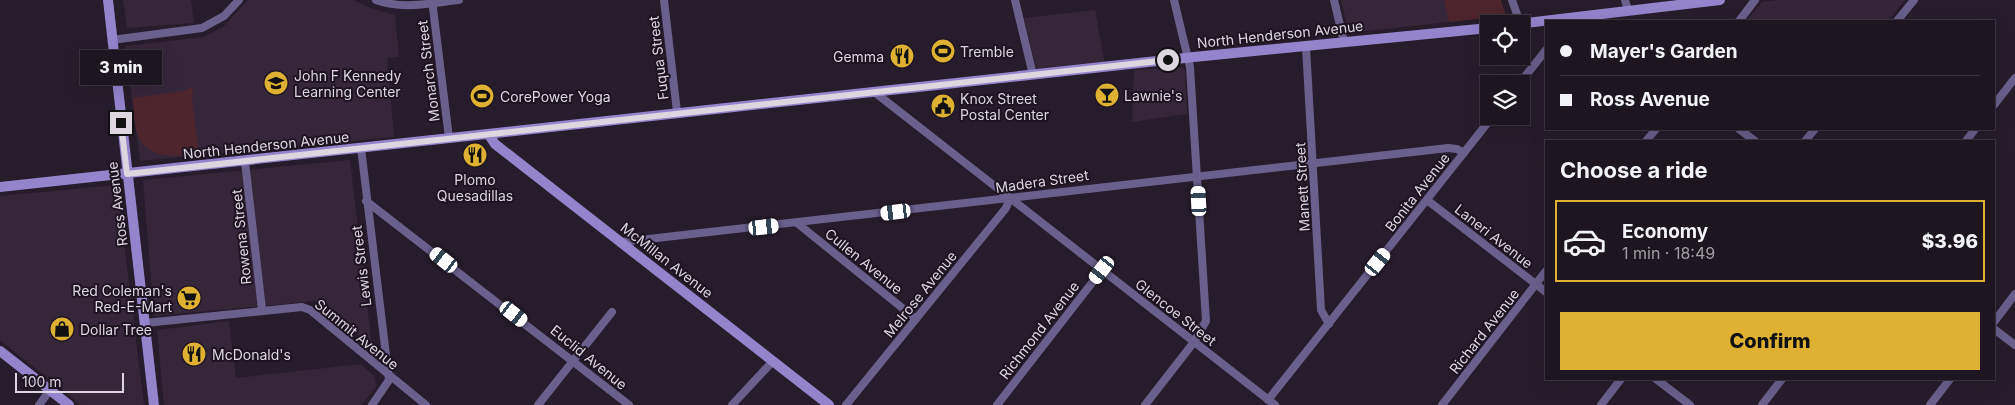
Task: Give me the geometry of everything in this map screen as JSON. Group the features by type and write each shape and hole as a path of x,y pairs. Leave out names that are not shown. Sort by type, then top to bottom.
{"street":[{"name":"Ross Avenue","path":"108,0 154,405"},
{"path":"112,40 202,28 224,16 239,0"},
{"path":"376,0 390,5 405,6 432,1 459,0"},
{"name":"Fuqua Street","path":"664,0 677,112"},
{"path":"1015,0 1033,75"},
{"path":"1145,405 1194,342 1206,321 1194,105 1190,67 1174,0"},
{"path":"1334,0 1344,42"},
{"path":"1512,0 1516,15"},
{"path":"1571,19 1627,5 1720,0"},
{"path":"1740,20 1755,0"},
{"path":"1898,20 1914,0"},
{"name":"Monarch Street","path":"432,1 449,138"},
{"path":"1592,14 1600,20"},
{"path":"1530,23 1545,22"},
{"name":"North Henderson Avenue","path":"0,187 245,162 873,91 1480,29"},
{"name":"Manett Street","path":"1306,47 1321,310 1329,324"},
{"path":"1526,75 1545,51"},
{"path":"1995,104 2015,78"},
{"name":"Glencoe Street","path":"873,91 1271,403"},
{"name":"Bonita Avenue","path":"1271,403 1329,324 1486,125"},
{"path":"1647,140 1655,130"},
{"path":"1740,130 1754,140"},
{"path":"1806,140 1814,130"},
{"name":"McMillan Avenue","path":"489,135 495,144 829,405"},
{"name":"Lewis Street","path":"361,148 389,380 372,405"},
{"name":"Madera Street","path":"622,242 1010,198 1022,194 1313,162 1448,148 1457,149 1464,153"},
{"name":"Rowena Street","path":"245,162 262,309"},
{"name":"Melrose Avenue","path":"846,405 1008,206 1010,198"},
{"name":"Laneri Avenue","path":"1427,200 1545,291"},
{"name":"Euclid Avenue","path":"366,201 573,360 628,405"},
{"name":"Cullen Avenue","path":"797,223 916,319"},
{"name":"Richmond Avenue","path":"997,405 1102,270"},
{"name":"Richard Avenue","path":"1442,405 1545,272"},
{"path":"1995,321 2015,294"},
{"name":"Summit Avenue","path":"145,323 294,306 310,310 426,405"},
{"path":"538,405 612,312"},
{"path":"1995,330 2015,345"},
{"path":"0,351 69,405"},
{"path":"732,405 773,361"},
{"path":"1601,405 1621,380"},
{"path":"1657,380 1690,405"},
{"path":"1762,405 1781,380"},
{"path":"1930,405 1949,380"},
{"path":"39,405 50,390"}],"shaded area":[{"path":"123,0 191,0 194,23 127,28"},
{"name":"John F Kennedy Learning Center","path":"248,0 353,0 373,9 395,15 399,57 387,58 394,137 140,161 125,46 203,37 223,27"},
{"path":"1341,0 1444,0 1449,22 1349,33"},
{"path":"1444,0 1501,0 1506,15 1480,15 1480,19 1449,22"},
{"path":"1779,0 1905,0 1889,20 1747,20 1762,2"},
{"path":"1095,10 1105,64 1040,70 1036,67 1024,18"},
{"path":"1180,67 1185,70 1187,114 1132,122 1134,70"},
{"path":"193,87 192,97 199,154 182,156 163,155 147,148 141,142 137,133 133,98 183,91"},
{"path":"350,160 372,346 315,301 154,316 143,180"},
{"path":"117,185 144,405 81,405 0,340 0,196"},
{"path":"229,321 236,378 361,364 375,377 376,387 361,405 164,405 157,330"}],"place":[{"name":"Tremble","path":"943,51"},
{"name":"Gemma","path":"902,56"},
{"name":"John F Kennedy Learning Center","path":"276,83"},
{"name":"Lawnie's","path":"1107,95"},
{"name":"CorePower Yoga","path":"482,96"},
{"name":"Knox Street Postal Center","path":"943,106"},
{"name":"Plomo Quesadillas","path":"475,155"},
{"name":"Red Coleman's Red-E-Mart","path":"189,298"},
{"name":"Dollar Tree","path":"62,329"},
{"name":"McDonald's","path":"194,354"}],"route":[{"path":"121,123 127,174 508,133 677,112 1168,60"}]}
